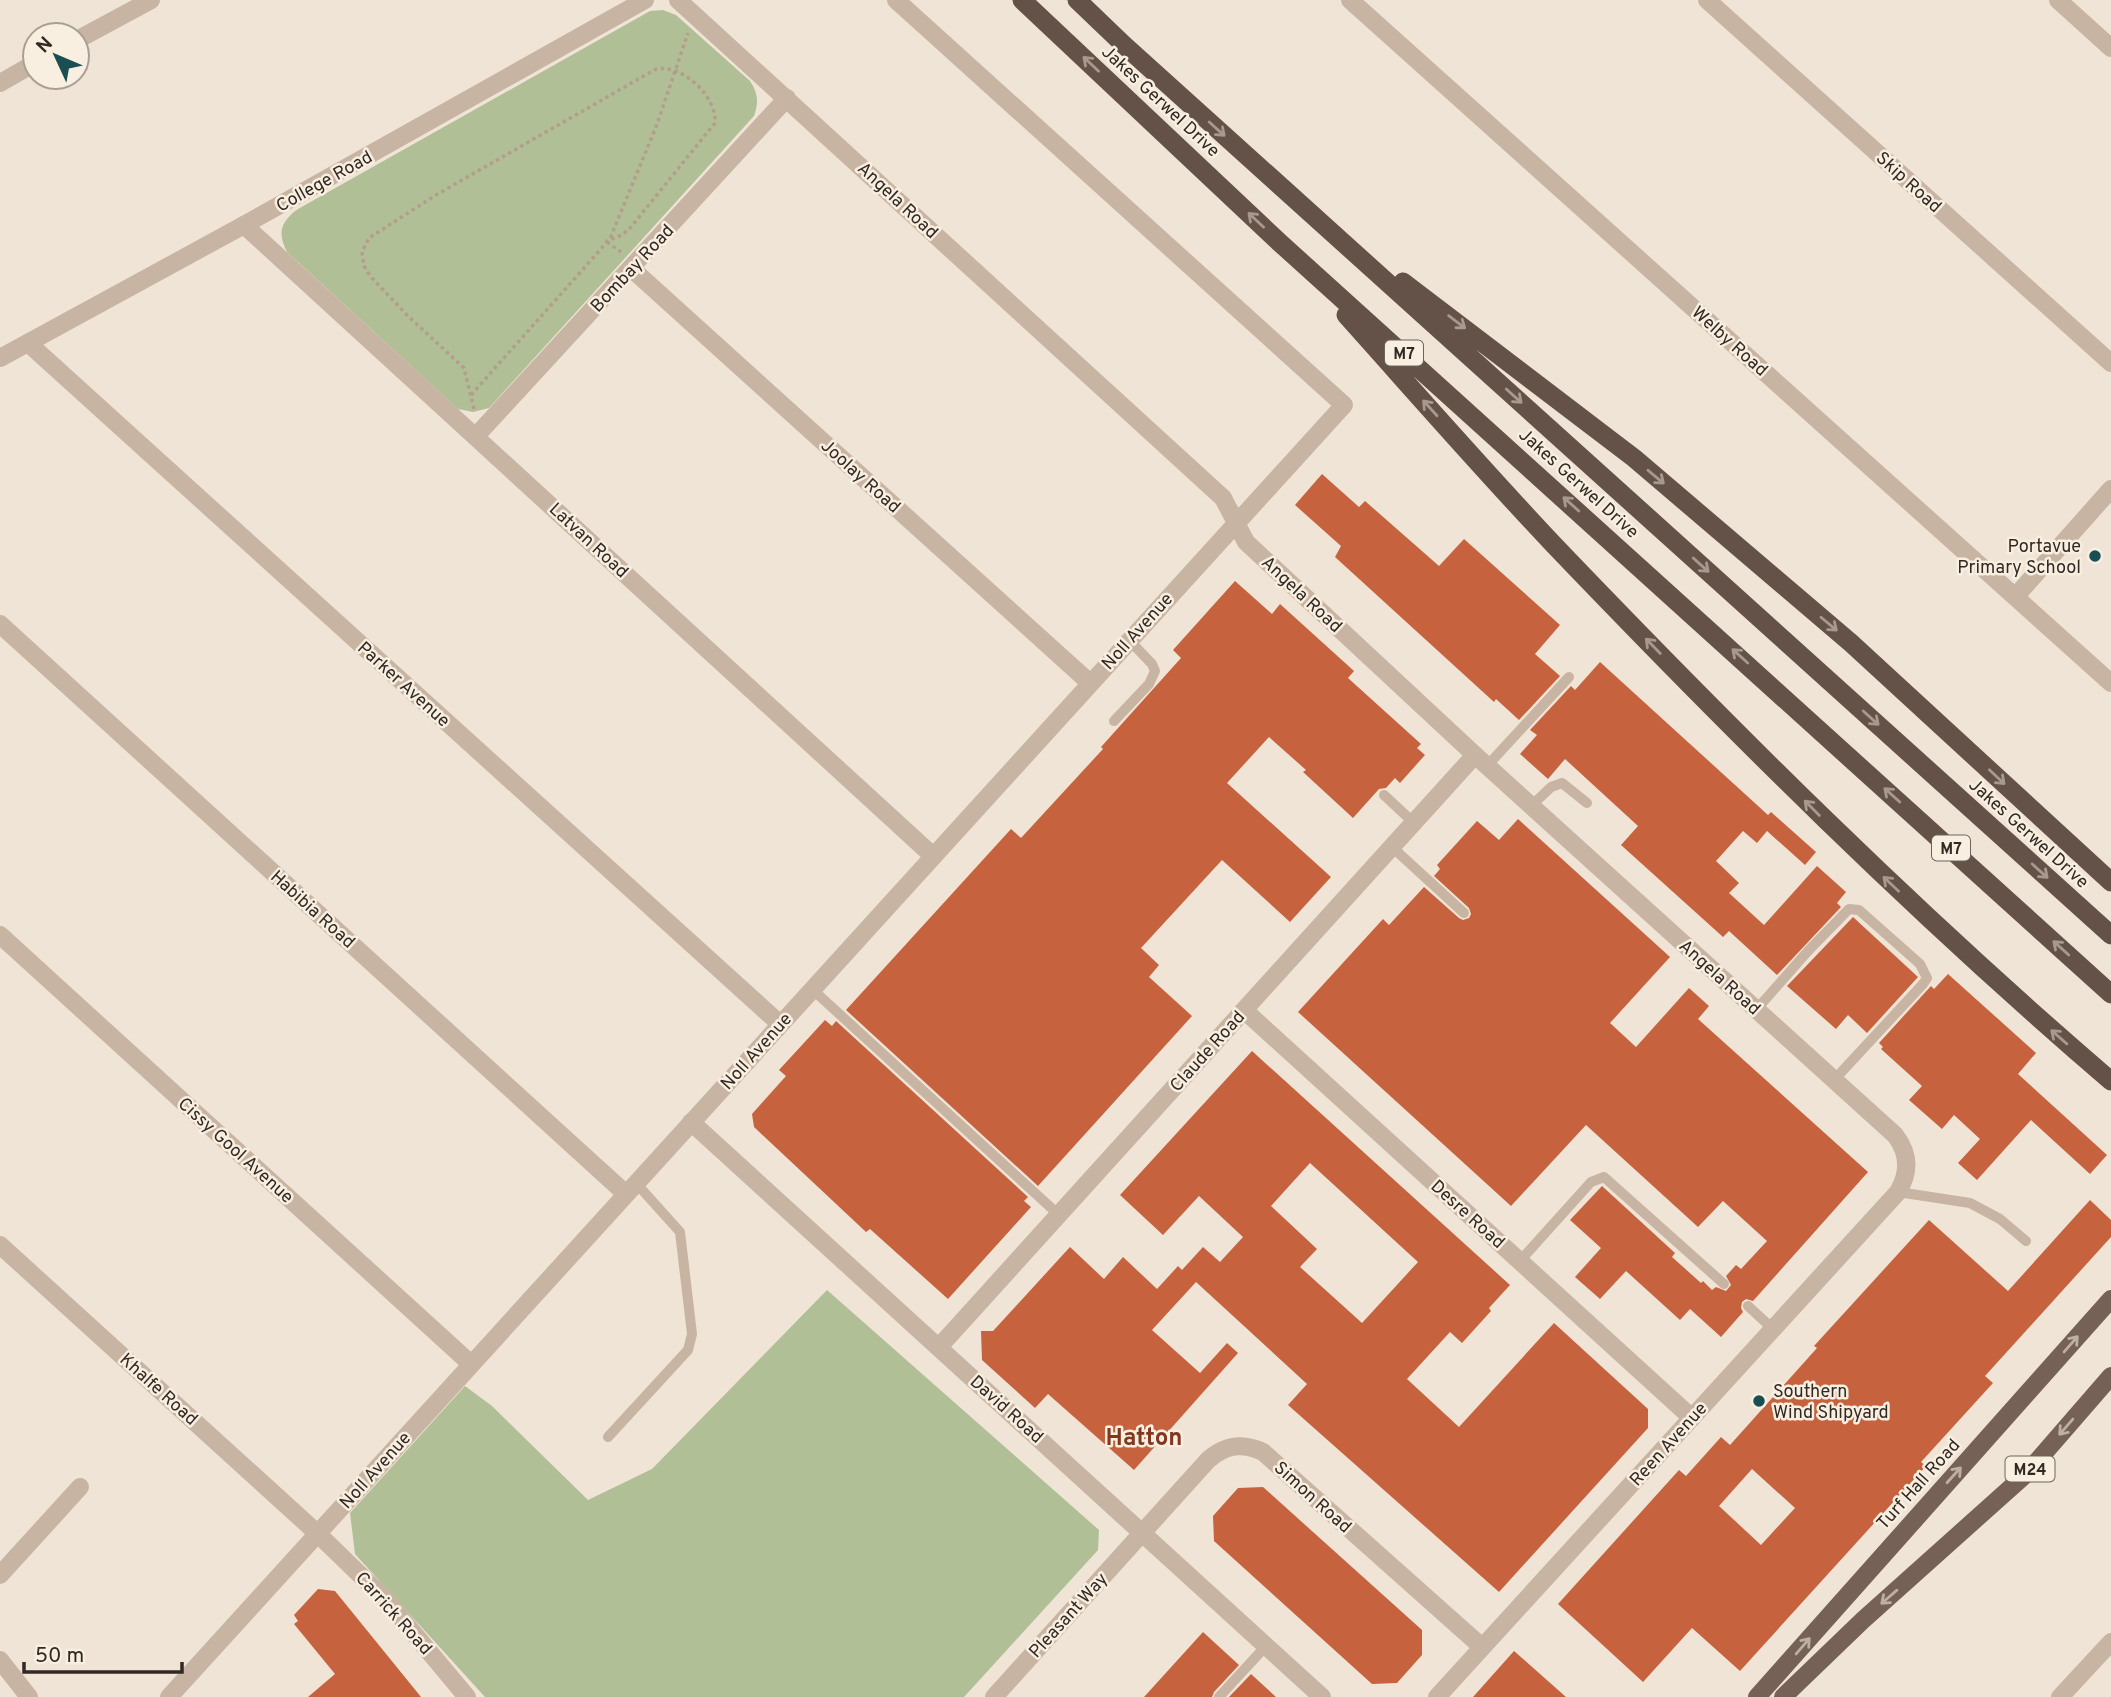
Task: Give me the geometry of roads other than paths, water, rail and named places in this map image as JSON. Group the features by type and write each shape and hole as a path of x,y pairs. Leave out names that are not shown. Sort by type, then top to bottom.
{"highway":[{"name":"Jakes Gerwel Drive","path":"1022,0 1279,242 2111,994"},
{"name":"Jakes Gerwel Drive","path":"1077,0 2111,935"},
{"path":"1304,208 1634,458 1851,643 2111,882"},
{"path":"1279,242 1553,543 1767,763 1952,941 2111,1082"}],"main road":[{"name":"Turf Hall Road","path":"1757,1697 2111,1299"},
{"name":"M24","path":"1783,1697 1863,1620 2025,1475 2111,1376"}],"street":[{"path":"91,32 151,0"},
{"name":"College Road","path":"0,358 244,225 645,0"},
{"name":"Angela Road","path":"678,0 1223,498 1246,542 1481,761 1901,1142 1907,1166 1898,1192"},
{"name":"Noll Avenue","path":"169,1697 1343,404 896,0"},
{"name":"Welby Road","path":"1350,0 2111,683"},
{"name":"Skip Road","path":"1707,0 2111,363"},
{"path":"2058,0 2111,48"},
{"path":"0,83 21,72"},
{"name":"Bombay Road","path":"476,436 787,97"},
{"name":"Latvan Road","path":"244,225 933,856"},
{"name":"Joolay Road","path":"632,269 1090,684"},
{"name":"Parker Avenue","path":"29,343 780,1024"},
{"path":"2015,597 2111,489"},
{"name":"Habibia Road","path":"0,624 631,1188"},
{"name":"Claude Road","path":"939,1348 1414,823 1481,761"},
{"name":"Cissy Gool Avenue","path":"0,935 471,1364"},
{"name":"Desre Road","path":"1244,1010 1692,1418"},
{"name":"David Road","path":"691,1122 1322,1697"},
{"name":"Reen Avenue","path":"1437,1697 1898,1192"},
{"name":"Khalfe Road","path":"0,1245 317,1533"},
{"name":"Simon Road","path":"1142,1533 1216,1453 1234,1445 1254,1447 1263,1451 1482,1647"},
{"path":"0,1575 80,1487"},
{"name":"Carrick Road","path":"317,1533 386,1600 467,1697"},
{"name":"Pleasant Way","path":"993,1697 1142,1533"},
{"path":"2060,1697 2111,1642"},
{"path":"0,1660 29,1697"}],"lane":[{"path":"1114,721 1149,684 1155,671 1152,664 1129,640"},
{"path":"1481,761 1569,677"},
{"path":"1531,806 1551,787 1562,783 1587,803"},
{"path":"1384,795 1414,823"},
{"path":"1392,847 1464,914"},
{"path":"1756,1010 1849,909 1859,910 1920,964 1927,978 1923,984 1834,1080"},
{"path":"812,989 1059,1214"},
{"path":"1520,1261 1591,1182 1604,1177 1724,1284"},
{"path":"608,1437 688,1350 692,1334 680,1232 631,1188"},
{"path":"1898,1192 1970,1202 2000,1219 2026,1241"},
{"path":"1748,1306 1773,1329"},
{"path":"1219,1697 1266,1646"}],"place":[{"name":"Portavue Primary School","path":"2095,556"},
{"name":"Southern Wind Shipyard","path":"1759,1401"}],"district":[{"name":"Hatton","path":"1144,1437"}]}
